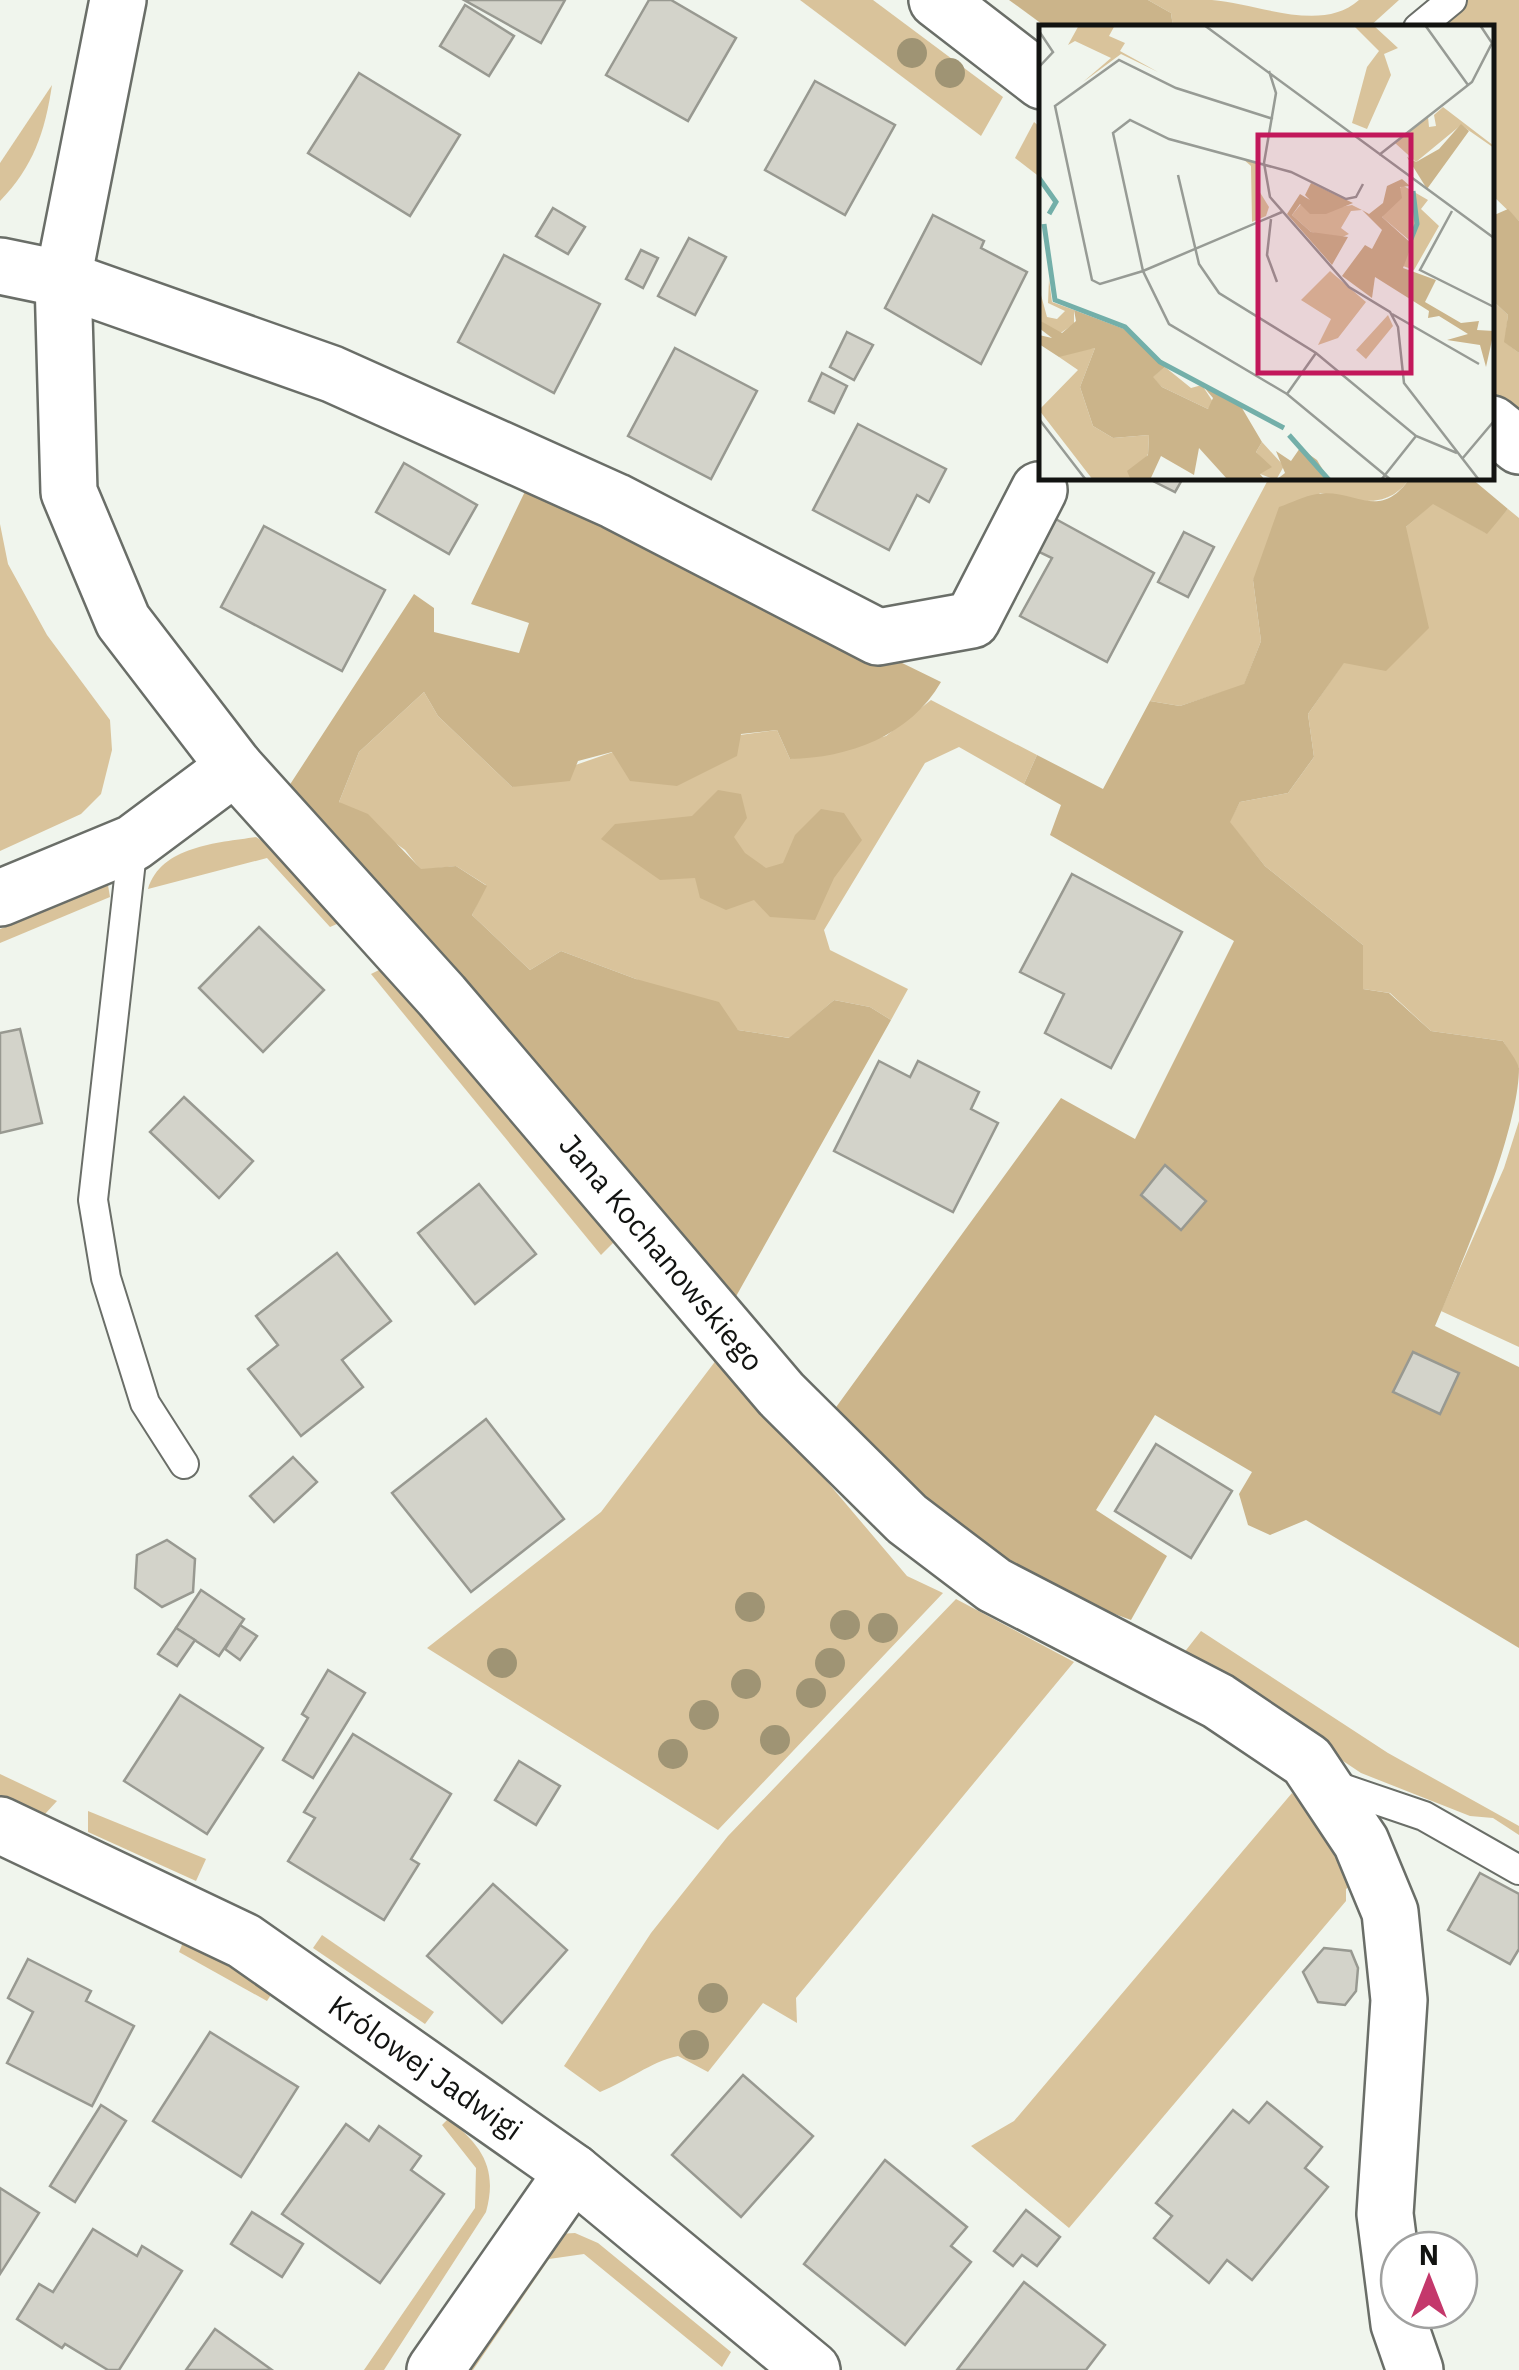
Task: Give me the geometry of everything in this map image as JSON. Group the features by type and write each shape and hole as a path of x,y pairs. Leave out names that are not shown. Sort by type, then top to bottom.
{"street":[{"name":"Jana Kochanowskiego","path":"118,0 63,279 69,492 123,621 234,767 442,996 781,1394 907,1518 994,1585 1218,1701 1307,1761 1361,1842 1390,1912 1399,2000 1385,2214 1399,2324 1415,2370"},
{"path":"936,0 1039,79"},
{"path":"0,266 63,279 349,381 615,502 878,637 972,620 1039,490"},
{"path":"1494,426 1519,446"},
{"path":"0,898 133,844 234,767"},
{"name":"Królowej Jadwigi","path":"0,1825 244,1941 573,2172 812,2370"},
{"path":"436,2370 573,2172"}],"lane":[{"path":"1422,25 1452,0"},
{"path":"133,844 93,1200 106,1278 145,1403 184,1464"},
{"path":"1320,1780 1424,1816 1519,1870"}],"shaded area":[{"path":"800,0 873,0 1003,97 981,136"},
{"path":"1009,0 1148,0 1171,13 1173,25 1043,25"},
{"path":"1148,0 1212,0 1308,16 1344,10 1359,0 1399,0 1371,25 1173,25 1171,13"},
{"path":"1468,0 1519,0 1519,221 1494,197 1494,25 1437,25"},
{"path":"52,85 36,148 0,201 0,163"},
{"path":"1034,122 1039,126 1039,176 1015,158"},
{"path":"1508,209 1519,221 1519,353 1504,342 1508,315 1494,302 1494,215"},
{"path":"1494,302 1508,315 1505,342 1519,353 1519,414 1494,395"},
{"path":"1268,480 1408,480 1381,500 1320,493 1253,580 1261,641 1244,685 1180,706 1150,701"},
{"path":"1408,480 1473,480 1508,509 1487,534 1433,504 1406,527 1429,628 1386,671 1344,663 1308,714 1314,757 1288,793 1240,802 1230,822 1265,866 1363,945 1363,989 1389,993 1431,1031 1503,1041 1519,1068 1510,1126 1499,1161 1435,1326 1519,1367 1519,1648 1306,1520 1270,1535 1248,1525 1239,1494 1252,1472 1155,1415 1096,1510 1167,1556 1131,1620 1047,1589 943,1523 834,1410 1061,1098 1135,1139 1234,941 1050,835 1061,805 1024,784 1037,755 1103,789 1150,701 1180,706 1244,684 1261,641 1253,580 1279,507 1317,494 1377,501 1399,491"},
{"path":"530,481 941,682 912,717 876,740 834,754 790,759 777,730 741,734 737,756 677,786 630,781 612,752 578,761 570,781 512,787 438,716 424,692 359,752 339,802 368,814 421,869 456,866 487,886 472,915 530,970 561,951 636,979 719,1002 738,1030 789,1038 834,1000 870,1007 891,1020 734,1300 289,786 414,594 434,608 434,632 519,653 529,623 471,604"},
{"path":"1433,503 1486,533 1508,509 1519,518 1519,1068 1503,1041 1431,1031 1390,993 1363,989 1363,945 1265,866 1229,822 1240,802 1288,793 1314,757 1308,714 1344,662 1406,527"},
{"path":"0,524 8,564 47,635 110,720 112,750 101,794 81,814 0,851"},
{"path":"424,692 438,716 512,787 613,752 777,730 790,759 886,736 931,700 1037,755 1024,784 959,747 925,763 824,930 830,950 908,989 891,1020 870,1007 834,1000 790,1038 738,1030 636,979 561,951 530,970 472,915 486,885 456,866 421,870 405,850 339,802 359,752"},
{"path":"718,790 741,794 747,818 734,837 745,853 766,868 783,863 795,835 821,809 844,813 862,840 834,878 815,920 770,917 754,900 726,910 700,898 695,878 660,880 601,839 615,824 692,816"},
{"path":"256,837 282,853 344,921 330,927 267,858 148,889 155,875 178,855"},
{"path":"108,885 110,897 0,943 0,929"},
{"path":"387,966 616,1240 601,1255 371,974"},
{"path":"1519,1121 1519,1347 1441,1311 1504,1168"},
{"path":"720,1355 907,1576 943,1593 718,1830 427,1648 601,1512"},
{"path":"956,1599 1074,1662 796,1998 797,2023 763,2003 708,2072 678,2056 600,2092 564,2066 651,1933 728,1836"},
{"path":"1201,1631 1388,1753 1519,1826 1519,1835 1493,1818 1470,1816 1361,1773 1183,1654"},
{"path":"0,1774 57,1801 45,1814 0,1795"},
{"path":"1292,1793 1331,1837 1351,1885 1346,1889 1346,1901 1069,2228 971,2146 1014,2121"},
{"path":"88,1811 206,1859 196,1881 88,1832"},
{"path":"322,1935 434,2012 425,2024 313,1948"},
{"path":"184,1940 231,1962 274,1990 267,2001 179,1952"},
{"path":"448,2119 470,2138 484,2159 490,2183 486,2212 384,2370 364,2370 475,2208 476,2168 442,2125"},
{"path":"575,2233 598,2243 731,2352 722,2367 584,2254 549,2259 473,2370 454,2370 558,2234"}],"building":[{"path":"464,0 565,0 541,43"},
{"path":"649,0 671,0 736,38 688,121 606,75"},
{"path":"465,5 514,36 489,76 440,46"},
{"path":"359,73 460,135 410,216 308,153"},
{"path":"815,81 895,125 845,215 765,170"},
{"path":"553,208 585,227 568,254 536,236"},
{"path":"933,215 984,241 981,248 1027,272 981,364 885,308"},
{"path":"689,238 726,257 695,315 658,296"},
{"path":"641,250 658,258 643,288 626,279"},
{"path":"504,255 600,304 554,393 458,342"},
{"path":"847,332 873,345 854,380 830,367"},
{"path":"675,348 757,391 711,479 628,436"},
{"path":"822,373 847,386 834,413 809,401"},
{"path":"858,424 946,469 929,502 917,495 889,550 813,510"},
{"path":"404,463 477,505 449,554 376,512"},
{"path":"1151,480 1182,480 1175,492"},
{"path":"1052,517 1154,573 1107,662 1020,616 1052,558 1035,550"},
{"path":"264,526 385,590 342,671 221,607"},
{"path":"1184,532 1214,547 1188,597 1158,582"},
{"path":"1072,874 1182,932 1111,1068 1045,1033 1064,994 1020,972"},
{"path":"259,927 324,990 263,1052 199,988"},
{"path":"20,1029 42,1123 0,1133 0,1033"},
{"path":"879,1061 910,1077 918,1061 979,1092 971,1109 998,1123 953,1212 834,1151"},
{"path":"184,1097 253,1161 219,1198 150,1132"},
{"path":"1165,1165 1206,1201 1181,1230 1141,1195"},
{"path":"479,1184 536,1254 475,1304 418,1233"},
{"path":"337,1253 391,1321 342,1360 363,1387 301,1436 248,1369 278,1345 256,1316"},
{"path":"1413,1352 1459,1373 1440,1414 1393,1392"},
{"path":"486,1419 564,1519 471,1592 392,1493"},
{"path":"1156,1444 1232,1491 1191,1558 1115,1511"},
{"path":"293,1457 317,1482 274,1522 250,1496"},
{"path":"167,1540 195,1559 193,1592 162,1607 135,1588 137,1555"},
{"path":"201,1590 244,1619 219,1656 176,1628"},
{"path":"240,1625 257,1636 240,1660 225,1649"},
{"path":"176,1628 195,1640 177,1666 158,1654"},
{"path":"328,1670 365,1693 313,1778 283,1760 308,1718 302,1714"},
{"path":"180,1695 263,1748 207,1834 124,1781"},
{"path":"353,1734 451,1794 411,1859 419,1864 384,1920 288,1861 315,1818 304,1812"},
{"path":"519,1761 560,1786 536,1825 495,1800"},
{"path":"1480,1873 1519,1894 1519,1949 1510,1964 1448,1930"},
{"path":"493,1884 567,1950 502,2023 427,1956"},
{"path":"1324,1948 1351,1951 1358,1968 1356,1991 1345,2005 1318,2002 1303,1972"},
{"path":"28,1959 91,1991 86,2001 134,2026 92,2106 7,2063 33,2012 8,1998"},
{"path":"210,2032 298,2087 241,2177 153,2121"},
{"path":"743,2075 813,2136 741,2217 672,2155"},
{"path":"1267,2102 1322,2147 1305,2168 1328,2187 1252,2280 1227,2260 1209,2283 1154,2238 1172,2216 1156,2203 1233,2110 1249,2123"},
{"path":"101,2105 126,2121 75,2202 50,2186"},
{"path":"346,2124 369,2141 379,2126 421,2156 411,2170 444,2194 380,2283 282,2214"},
{"path":"885,2160 967,2227 951,2246 971,2262 905,2345 804,2264"},
{"path":"0,2188 39,2213 0,2274"},
{"path":"1026,2210 1060,2237 1037,2266 1022,2255 1013,2266 994,2251"},
{"path":"252,2212 303,2244 282,2277 231,2244"},
{"path":"93,2229 137,2256 142,2246 182,2271 119,2370 108,2370 65,2344 62,2348 17,2319 39,2284 53,2292"},
{"path":"1024,2282 1105,2345 1086,2370 957,2370"},
{"path":"215,2329 272,2370 186,2370"}]}
